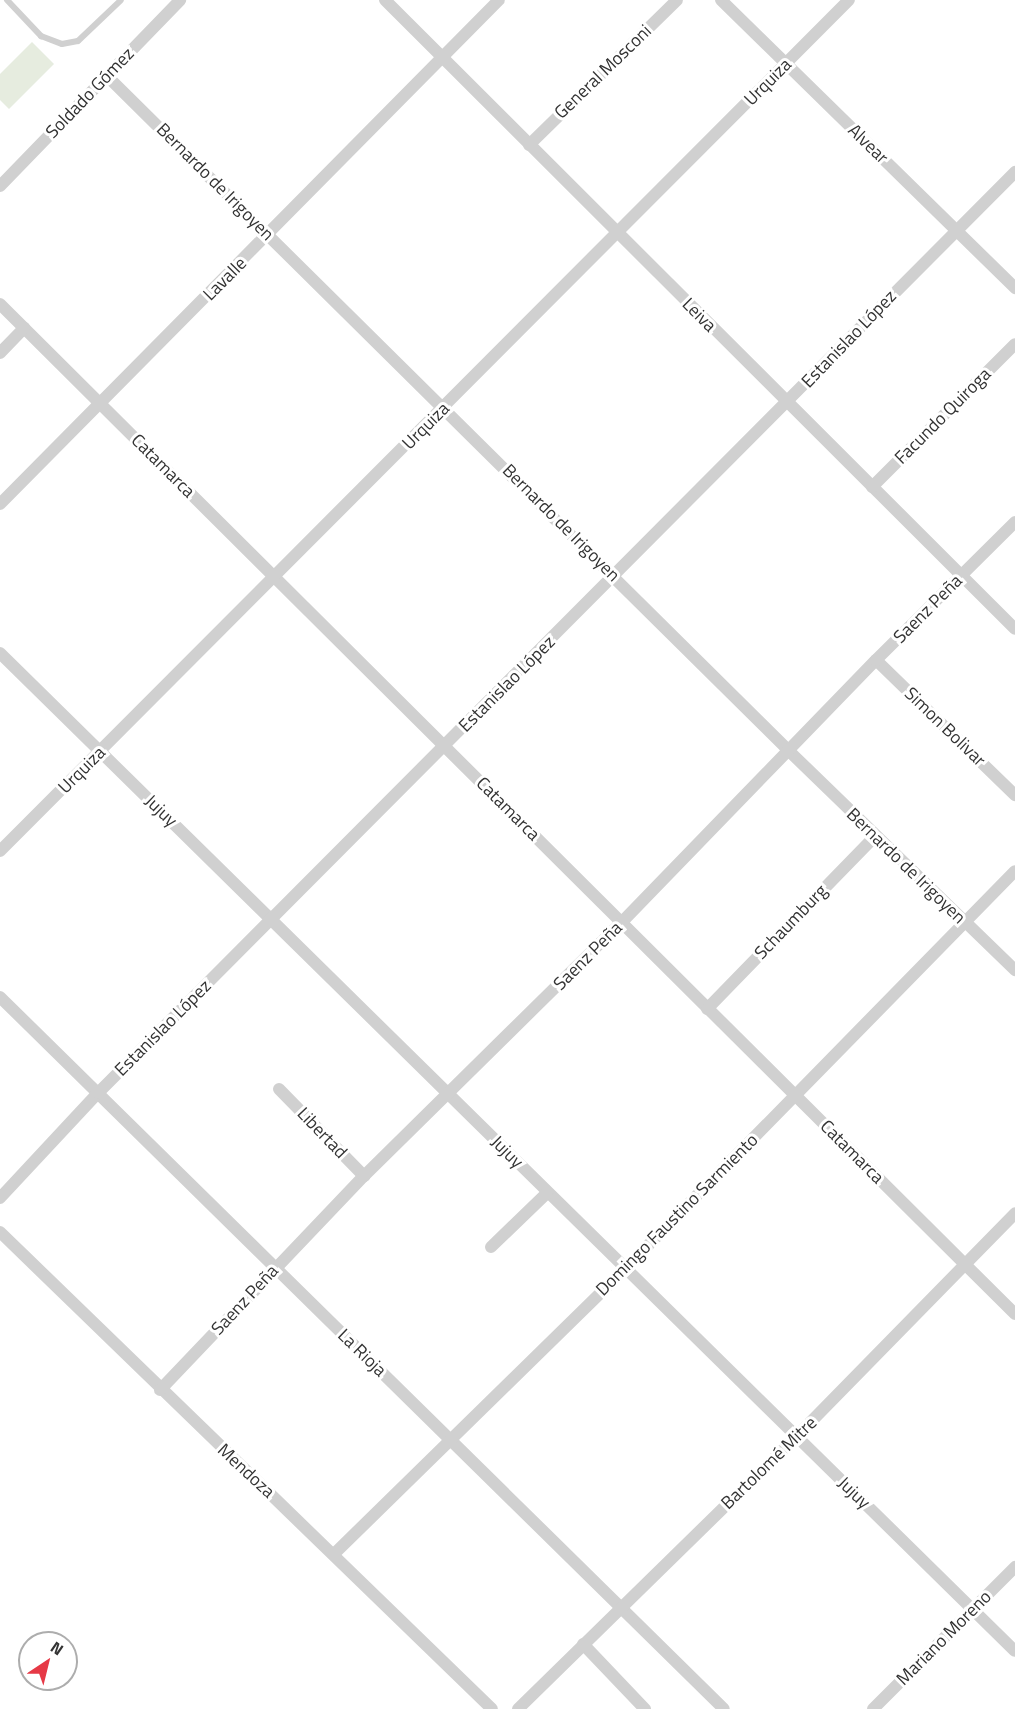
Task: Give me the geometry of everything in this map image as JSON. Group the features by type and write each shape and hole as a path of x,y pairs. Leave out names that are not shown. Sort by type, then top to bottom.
{"street":[{"name":"Soldado Gómez","path":"0,186 180,0"},
{"name":"Leiva","path":"385,0 961,577 1015,628"},
{"name":"Lavalle","path":"0,504 499,0"},
{"name":"General Mosconi","path":"529,145 677,0"},
{"name":"Alvear","path":"721,0 1015,288"},
{"name":"Urquiza","path":"0,851 275,578 616,231 849,0"},
{"name":"Bernardo de Irigoyen","path":"107,76 614,575 964,924 1015,970"},
{"name":"Estanislao López","path":"0,1198 98,1093 1015,172"},
{"name":"Catamarca","path":"0,304 1015,1314"},
{"path":"0,352 24,328"},
{"name":"Facundo Quiroga","path":"872,487 1015,344"},
{"name":"Saenz Peña","path":"160,1390 364,1176 621,923 876,660 1015,522"},
{"name":"Jujuy","path":"0,653 1015,1651"},
{"name":"Simon Bolivar","path":"876,660 1015,795"},
{"name":"Schaumburg","path":"707,1009 875,836"},
{"name":"Domingo Faustino Sarmiento","path":"334,1554 625,1269 1015,871"},
{"name":"La Rioja","path":"0,997 724,1709"},
{"name":"Libertad","path":"279,1089 364,1176"},
{"path":"491,1247 547,1193"},
{"name":"Bartolomé Mitre","path":"518,1709 796,1437 1015,1214"},
{"name":"Mendoza","path":"0,1232 160,1390 334,1554 492,1709"},
{"name":"Mariano Moreno","path":"873,1709 1015,1567"},
{"path":"583,1644 645,1709"}],"lane":[{"path":"7,0 41,36 62,44 78,41 122,0"}],"shaded area":[{"path":"32,42 54,64 9,109 0,100 0,74"}]}
